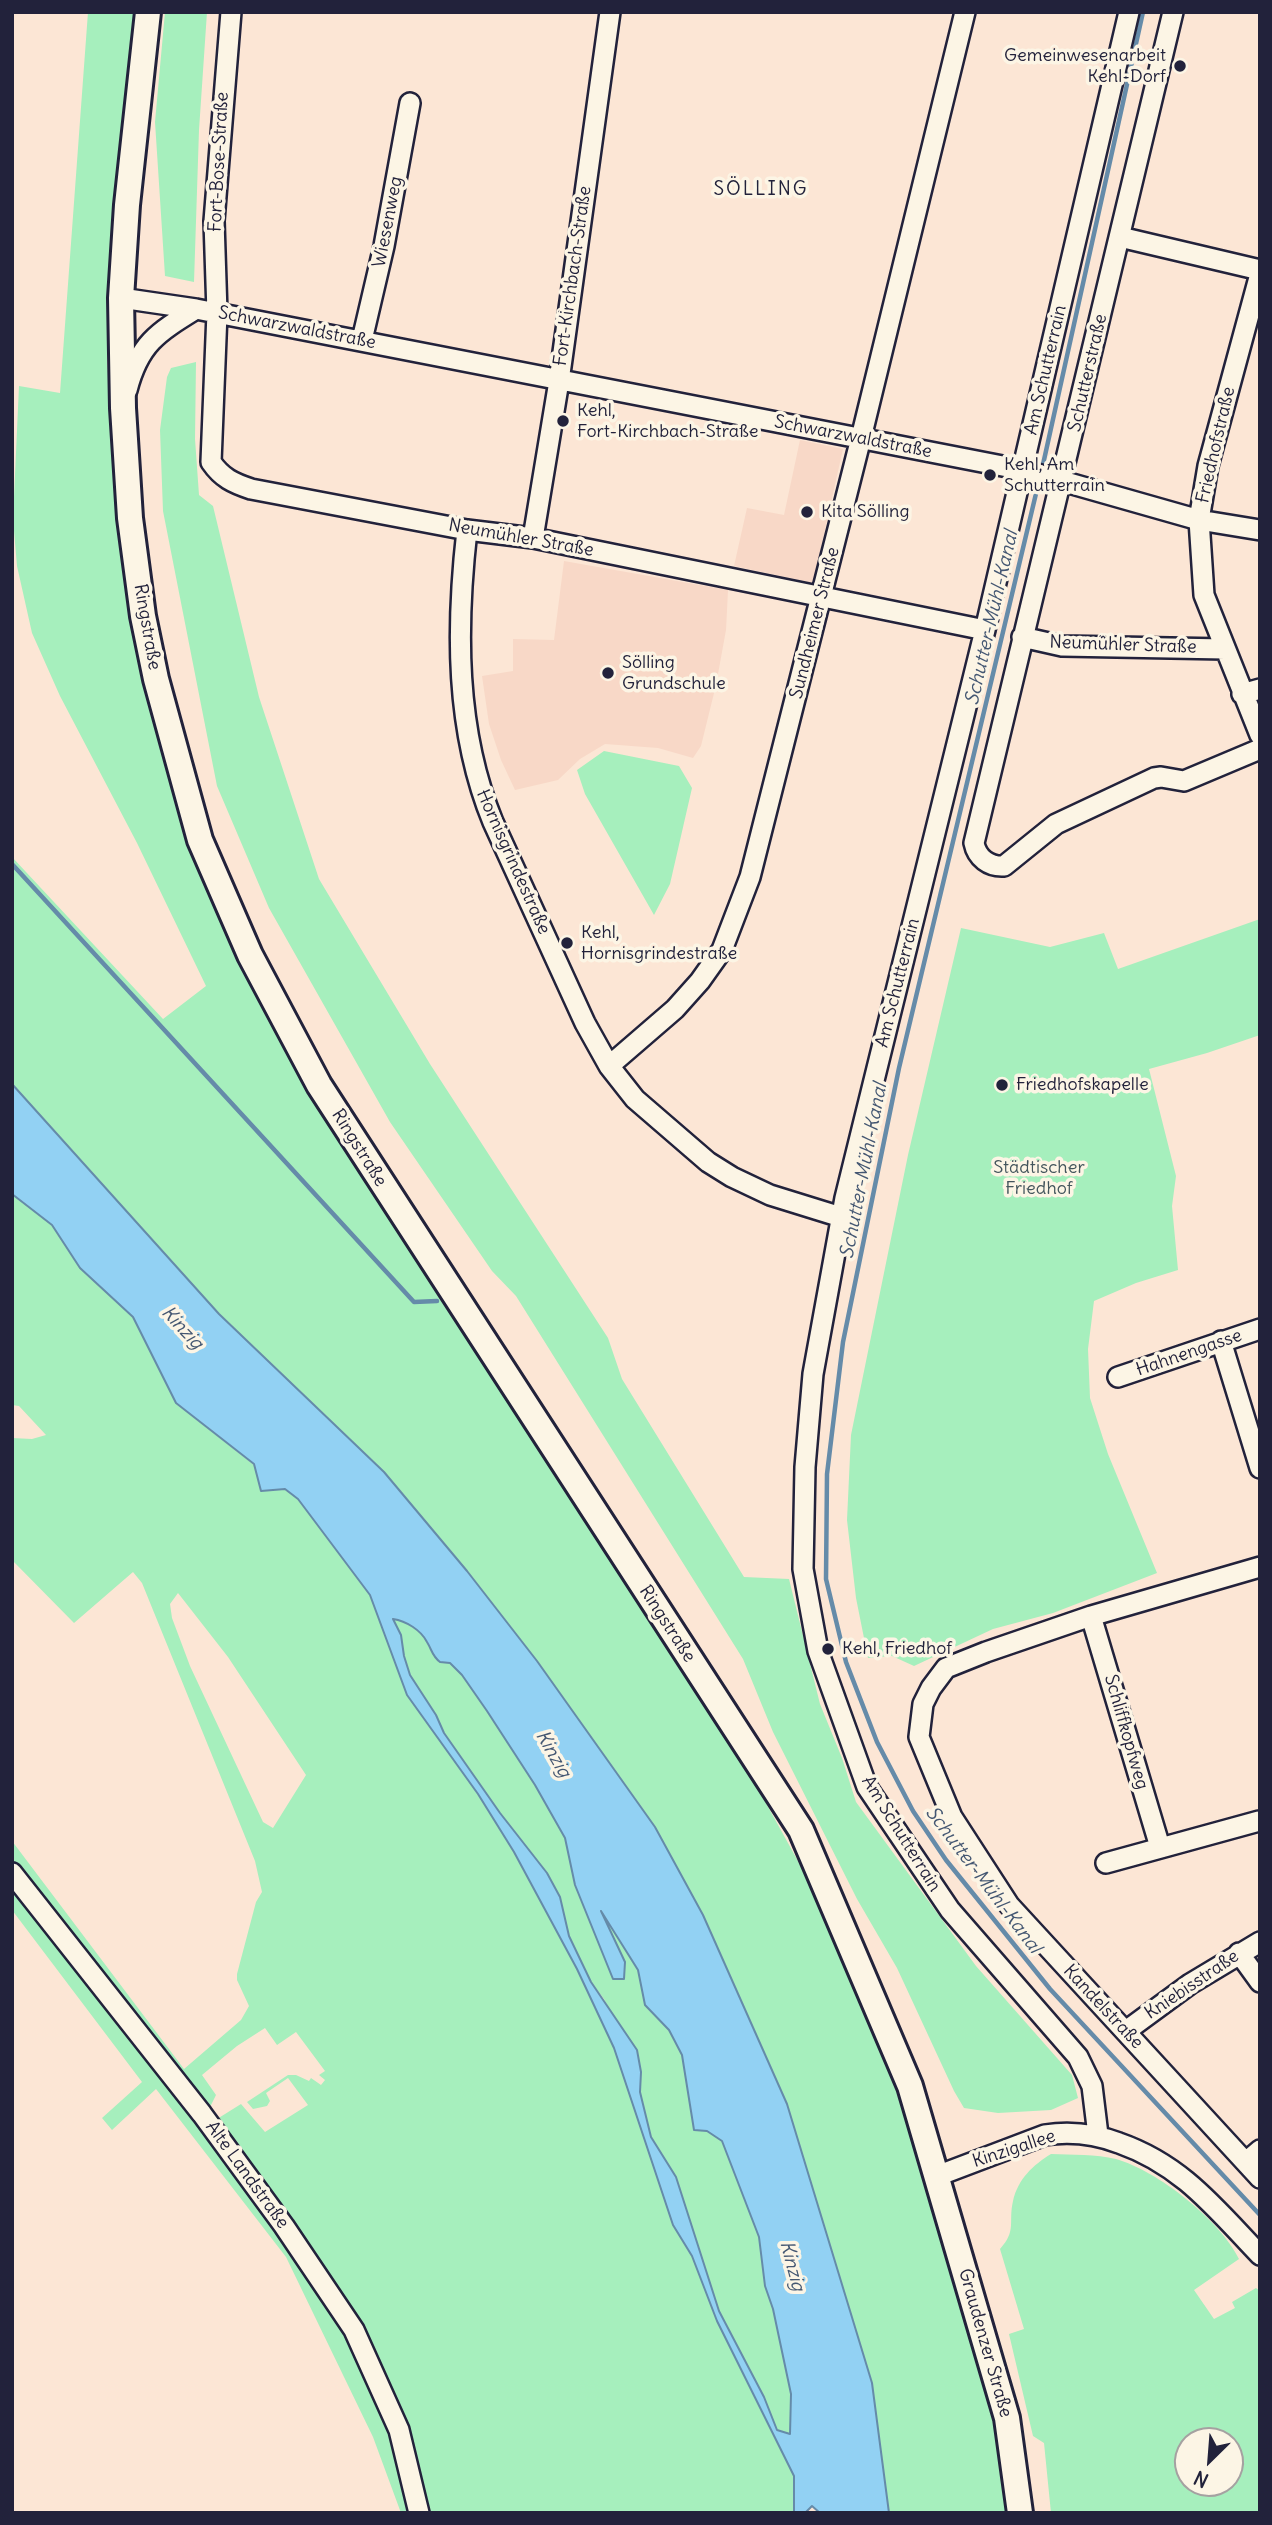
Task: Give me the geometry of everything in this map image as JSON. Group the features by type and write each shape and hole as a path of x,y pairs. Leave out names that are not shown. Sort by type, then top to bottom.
{"main road":[{"name":"Ringstraße","path":"148,12 127,205 121,298 123,408 130,518 143,616 156,679 200,840 250,955 284,1022 354,1141 801,1830 910,2086 937,2176"},
{"name":"Graudenzer Straße","path":"937,2176 1007,2418 1020,2513"}],"street":[{"name":"Fort-Bose-Straße","path":"217,313 214,221 231,12"},
{"name":"Fort-Kirchbach-Straße","path":"533,538 559,381 610,12"},
{"name":"Sundheimer Straße","path":"609,1066 675,1009 700,981 722,950 750,877 862,438 965,12"},
{"name":"Am Schutterrain","path":"1098,2136 1092,2087 1078,2057 950,1910 867,1787 818,1651 803,1569 805,1467 813,1374 841,1217 1027,471 1129,12"},
{"name":"Schutterstraße","path":"1173,12 1120,237 1056,478 974,843 978,855 987,863 1004,866 1056,824 1154,778 1184,781 1260,749"},
{"name":"Wiesenweg","path":"362,341 384,246 410,103"},
{"path":"1120,237 1260,272"},
{"name":"Friedhofstraße","path":"1260,272 1208,466 1199,520 1204,595 1225,649 1251,692 1260,735"},
{"name":"Schwarzwaldstraße","path":"121,298 217,313 1027,471 1199,520 1260,530"},
{"name":"Schwarzwaldstraße","path":"123,408 133,368 150,340 196,309"},
{"name":"Neumühler Straße","path":"217,313 211,462 219,475 234,484 467,530 533,538 985,631"},
{"name":"Hornisgrindestraße","path":"467,530 461,585 462,682 471,756 493,822 584,1023 609,1066 635,1099 708,1162 770,1195 841,1217"},
{"name":"Neumühler Straße","path":"1022,637 1062,646 1225,649"},
{"name":"Hahnengasse","path":"1118,1377 1260,1329"},
{"path":"1221,1341 1260,1468"},
{"name":"Kandelstraße","path":"1260,1567 1091,1616 946,1668 923,1704 919,1737 952,1817 1009,1905 1126,2031 1253,2156 1260,2178"},
{"name":"Schliffkopfweg","path":"1091,1616 1160,1847"},
{"path":"1106,1863 1259,1821"},
{"name":"Alte Landstraße","path":"12,1873 202,2114 285,2226 354,2330 399,2430 419,2513"},
{"name":"Kniebisstraße","path":"1126,2031 1190,1984 1260,1942"},
{"path":"1239,1953 1260,1982"},
{"name":"Kinzigallee","path":"937,2176 1045,2135 1059,2133 1098,2136 1147,2153 1178,2172 1260,2255"}],"shaded area":[{"name":"Kita Sölling","path":"800,440 843,449 813,583 734,566 747,508 784,515"},
{"name":"Sölling Grundschule","path":"564,561 728,590 726,630 716,685 701,746 693,758 658,748 605,744 580,759 558,780 515,790 489,724 482,676 513,671 513,639 554,640"}],"green space":[{"path":"88,12 136,12 113,204 107,360 128,572 236,943 729,1736 815,1892 893,2076 924,2172 970,2320 998,2430 1011,2513 889,2513 872,2383 787,2104 703,1915 655,1827 537,1661 467,1571 384,1472 219,1314 12,1084 12,857 163,1019 206,986 137,843 60,696 32,633 17,566 13,519 19,386 60,393"},
{"path":"165,12 207,12 199,130 194,282 165,276 155,122"},
{"path":"196,362 195,439 199,495 213,506 259,697 319,879 430,1064 608,1338 622,1379 744,1577 789,1579 820,1704 856,1802 976,1966 1072,2075 1078,2098 1051,2110 998,2113 964,2108 897,1968 857,1899 773,1732 743,1659 516,1296 492,1271 390,1122 269,908 217,786 163,511 160,430 167,377 171,368"},
{"path":"604,751 679,766 692,788 670,884 654,915 585,794 577,770"},
{"name":"Städtischer Friedhof","path":"1260,919 1260,1035 1149,1069 1176,1176 1172,1206 1178,1270 1136,1283 1094,1301 1088,1349 1090,1398 1108,1454 1157,1573 1053,1613 993,1629 914,1666 892,1656 868,1658 856,1598 847,1520 851,1435 908,1155 961,928 1050,947 1104,933 1118,969"},
{"path":"12,1194 52,1225 80,1268 133,1317 176,1403 254,1465 261,1491 285,1489 298,1499 370,1595 407,1695 478,1794 514,1852 577,1969 614,2048 673,2225 692,2256 719,2325 794,2476 794,2513 401,2513 373,2437 286,2257 156,2089 112,2130 102,2118 142,2082 12,1910 12,1841 184,2069 241,2020 249,2006 237,1980 237,1974 256,1902 262,1892 255,1861 142,1583 133,1572 74,1623 12,1560 12,1438 32,1439 46,1435 19,1406 12,1405","holes":["178,1593 228,1657 306,1775 273,1828 263,1822 190,1666 172,1618 170,1604","265,2028 277,2045 296,2032 325,2071 319,2075 325,2080 321,2085 311,2078 309,2081 296,2075 288,2075 247,2102 253,2109 267,2106 270,2101 266,2093 288,2078 308,2105 265,2132 241,2104 209,2124 202,2114 216,2095 202,2075 237,2046"]},
{"path":"392,1619 418,1630 437,1660 450,1662 487,1711 535,1785 565,1838 575,1885 613,1979 596,1904 638,1970 645,2005 669,2030 682,2055 694,2130 707,2131 722,2141 759,2237 765,2286 773,2309 791,2394 791,2434 777,2430 764,2397 719,2311 676,2177 651,2137 640,2092 641,2072 569,1936 560,1897 547,1873 500,1813 444,1733 436,1715 410,1675 401,1635"},
{"path":"1051,2154 1092,2155 1133,2165 1186,2199 1203,2213 1230,2244 1239,2259 1194,2290 1214,2319 1235,2308 1232,2302 1256,2288 1260,2291 1260,2513 1051,2513 1044,2443 1033,2436 1009,2334 1024,2329 1000,2249 1009,2237 1013,2201 1019,2186 1032,2168"}],"water":[{"name":"Kinzig","path":"12,1084 219,1314 384,1472 467,1571 537,1661 655,1827 703,1915 787,2104 872,2383 889,2513 820,2513 812,2506 805,2513 794,2513 794,2476 717,2321 692,2256 673,2225 614,2048 577,1969 514,1852 478,1794 407,1695 370,1595 298,1499 285,1489 261,1491 254,1464 176,1403 133,1317 80,1268 52,1225 12,1194","holes":["393,1619 417,1630 437,1660 450,1663 462,1675 487,1711 535,1785 565,1838 575,1885 613,1979 624,1979 625,1962 601,1911 638,1970 645,2005 669,2030 682,2055 694,2130 707,2131 722,2141 759,2237 765,2286 773,2309 791,2394 790,2434 777,2430 764,2397 719,2311 676,2177 651,2137 640,2092 641,2072 637,2050 591,1982 569,1936 560,1897 547,1873 500,1813 444,1733 436,1715 410,1675 401,1635"]}],"waterway":[{"name":"Schutter-Mühl-Kanal","path":"1042,469 1143,12"},
{"name":"Schutter-Mühl-Kanal","path":"1039,481 899,1068 843,1342 827,1474 826,1579 846,1662 877,1742 913,1811 946,1860 1050,1989 1260,2215"},
{"path":"12,864 414,1302 437,1301"}],"place":[{"name":"Gemeinwesenarbeit Kehl-Dorf","path":"1180,66"},
{"name":"Kehl, Fort-Kirchbach-Straße","path":"563,421"},
{"name":"Kehl, Am Schutterrain","path":"990,475"},
{"name":"Kita Sölling","path":"807,512"},
{"name":"Sölling Grundschule","path":"608,673"},
{"name":"Kehl, Hornisgrindestraße","path":"567,943"},
{"name":"Friedhofskapelle","path":"1002,1085"},
{"name":"Kehl, Friedhof","path":"828,1649"}],"district":[{"name":"SÖLLING","path":"761,190"}]}
